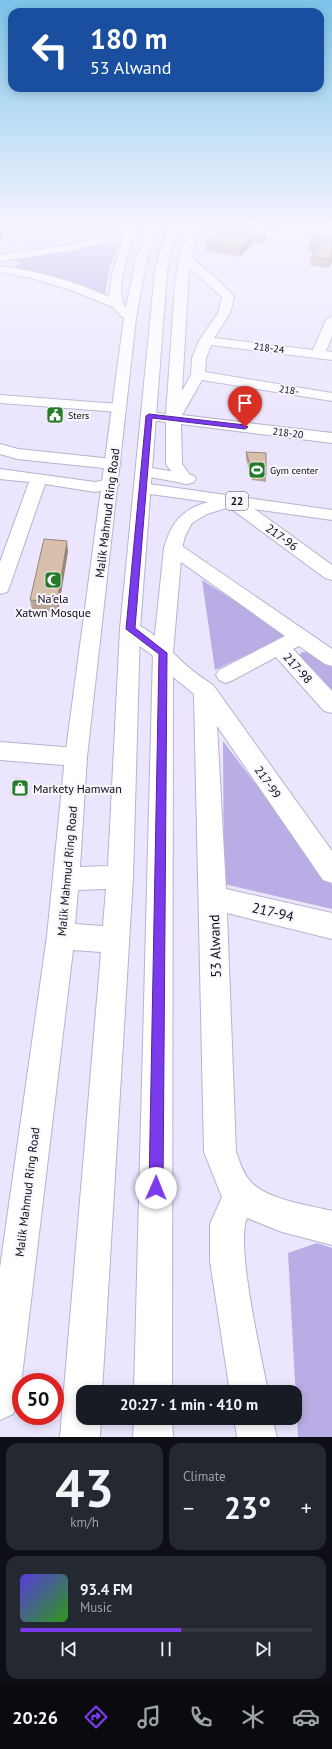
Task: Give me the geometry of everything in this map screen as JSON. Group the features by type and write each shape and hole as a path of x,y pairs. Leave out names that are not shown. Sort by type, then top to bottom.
{"main road":[{"path":"80,291 124,311"},
{"name":"Malik Mahmud Ring Road","path":"0,1401 61,936 67,879 76,757 120,408 124,311 130,291"},
{"path":"83,1385 114,940 120,877 130,629 159,291"},
{"path":"181,291 173,418 174,464 185,479"},
{"path":"173,418 187,398 198,375 199,358 206,341 224,313 228,297 223,291"},
{"path":"318,354 332,320"},
{"name":"218-24","path":"206,341 332,356"},
{"name":"218-","path":"198,375 332,397"},
{"path":"0,399 120,408"},
{"name":"218-20","path":"149,416 332,438"},
{"path":"0,449 112,474"},
{"path":"0,474 39,478 95,487 112,474"},
{"path":"0,588 39,478"},
{"name":"22","path":"143,480 185,479 332,500"},
{"name":"22","path":"143,480 232,501 332,515"},
{"path":"154,1385 163,653 173,548 176,532 183,522 192,514 232,501"},
{"name":"217-96","path":"232,501 332,574"},
{"path":"173,548 332,659"},
{"path":"130,629 163,653 180,672 205,691"},
{"name":"217-98","path":"299,637 279,647 332,705"},
{"path":"226,675 279,647"},
{"name":"217-99","path":"205,691 332,872"},
{"name":"53 Alwand","path":"205,691 214,898 220,1152 240,1196"},
{"path":"0,751 76,757"},
{"path":"67,879 120,877"},
{"name":"217-94","path":"214,898 332,926"},
{"path":"61,936 114,940"},
{"path":"248,1385 227,1261 227,1224 240,1196 261,1208 332,1228"},
{"path":"80,1437 81,1425"},
{"path":"153,1425 153,1437"},
{"path":"255,1425 257,1437"}],"shaded area":[{"path":"94,291 106,291 105,295"},
{"path":"202,580 288,635 215,670"},
{"path":"302,652 315,653 332,664 332,698 298,657"},
{"path":"223,741 332,885 332,909 224,884"},
{"name":"Markety Hamwan","path":"16,777 28,781 27,798 10,795"},
{"path":"317,1243 332,1248 332,1437 298,1437 297,1425 302,1425 302,1385 295,1385 288,1253"}],"building":[{"path":"246,452 266,453 266,475 253,473"},
{"path":"44,539 67,541 57,602 30,600"}],"place":[{"name":"Sters","path":"55,415"},
{"name":"Gym center","path":"257,470"},
{"name":"Na'ela Xatwn Mosque","path":"53,580"},
{"name":"Markety Hamwan","path":"20,788"}],"route":[{"path":"156,1188 163,653 130,629 149,416 245,427"}]}
